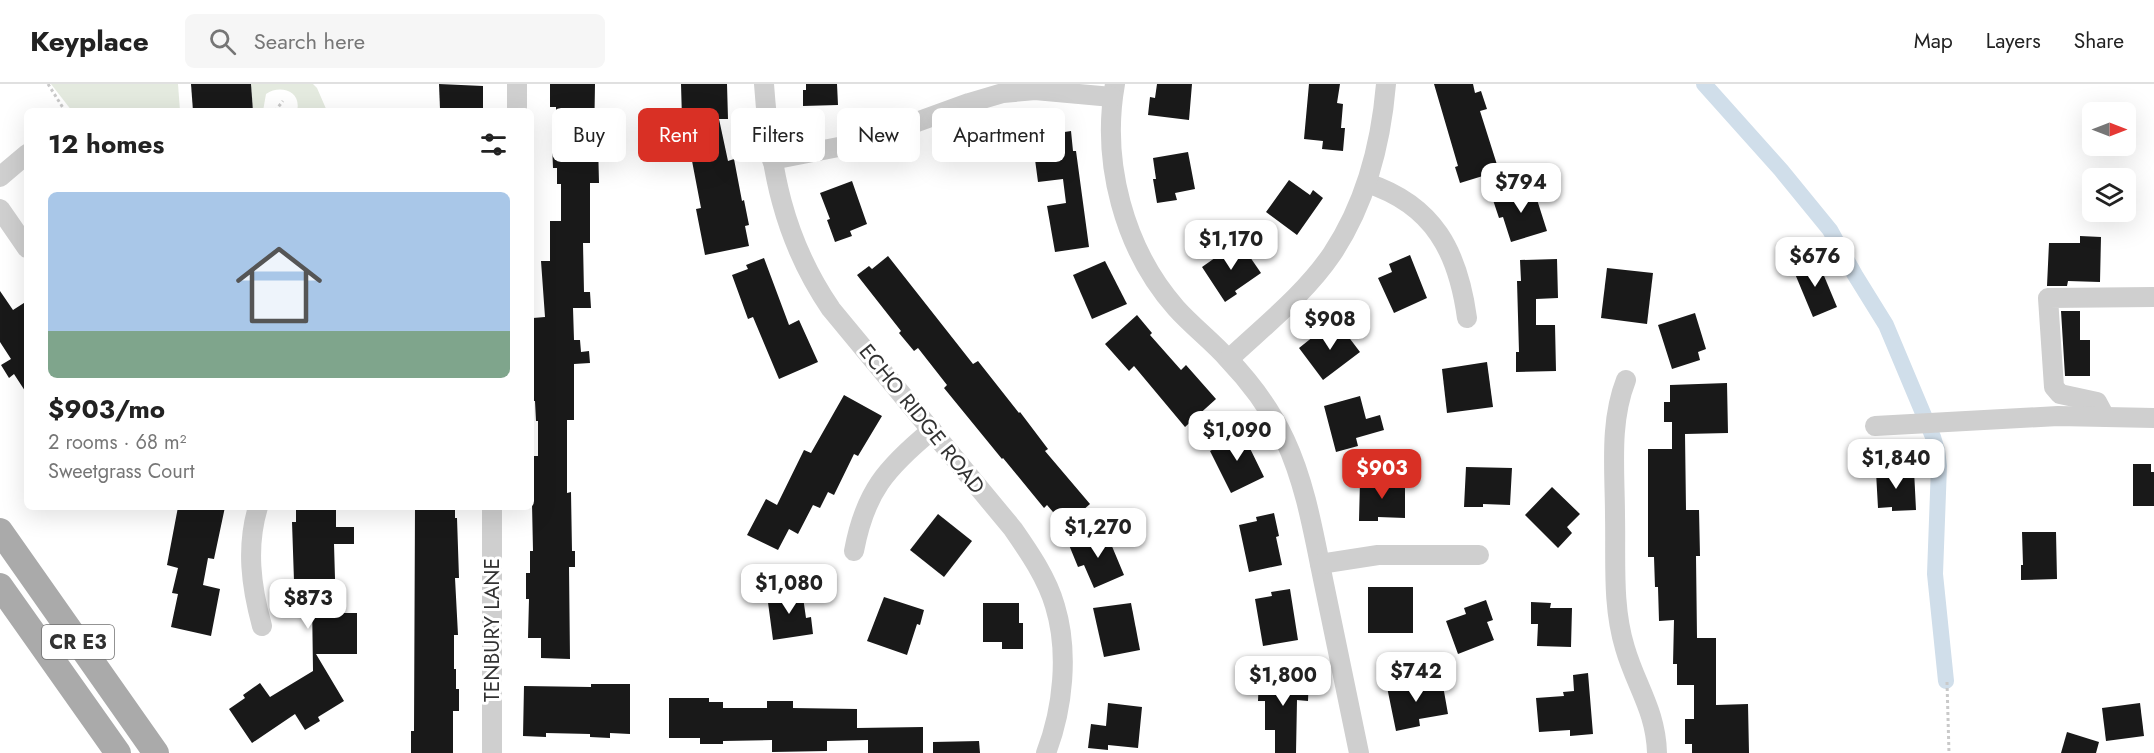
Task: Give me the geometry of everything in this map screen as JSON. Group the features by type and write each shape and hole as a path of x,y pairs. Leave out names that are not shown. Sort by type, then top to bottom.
{"main road":[{"name":"CR E3","path":"0,531 156,753"},
{"name":"CR E3","path":"0,586 118,753"}],"street":[{"path":"517,84 517,108"},
{"name":"ECHO RIDGE ROAD","path":"764,84 767,108"},
{"path":"1229,359 1298,293 1331,255 1350,222 1367,183 1380,133 1386,84"},
{"path":"825,150 859,143 1003,93 1035,90 1113,91 1111,125 1117,187 1135,245 1147,268 1177,309 1229,359 1262,400 1286,442 1299,479 1320,564 1359,753"},
{"path":"0,177 24,157"},
{"name":"ECHO RIDGE ROAD","path":"772,162 783,212 805,267 817,289 1012,529 1030,553 1055,606 1060,634 1061,684 1058,709 1046,753"},
{"path":"1367,183 1396,194 1411,204 1443,239 1460,276 1467,318"},
{"path":"0,209 24,244"},
{"path":"2105,417 2097,402 2060,394 2054,387 2048,298 2154,297"},
{"path":"1626,380 1621,393 1615,428 1616,603 1625,648 1649,707 1657,753"},
{"path":"1875,426 2058,416 2154,418"},
{"path":"854,551 863,514 878,484 898,459 932,430"},
{"path":"257,510 252,533 251,567 256,605 262,626"},
{"name":"TENBURY LANE","path":"492,510 492,753"},
{"path":"1320,564 1378,555 1479,555"}],"path":[{"path":"48,84 63,108"},
{"path":"277,108 283,101"},
{"path":"1947,682 1948,753"}],"shaded area":[{"path":"51,84 178,84 180,108 70,108"},
{"path":"251,84 313,84 326,108 297,108 293,94 289,91 277,90 266,94 264,108 253,108"}],"building":[{"path":"191,84 251,84 253,108 193,108"},
{"path":"439,84 483,86 483,108 440,108"},
{"path":"550,84 595,84 595,108 550,107"},
{"path":"681,84 727,84 728,119 719,119 719,108 682,108"},
{"path":"806,84 837,84 838,105 803,106 803,90 806,90"},
{"path":"1157,84 1192,84 1189,120 1148,115 1150,97 1155,98"},
{"path":"1309,84 1340,84 1337,103 1343,104 1341,128 1345,128 1343,151 1322,149 1323,141 1304,139"},
{"path":"1434,84 1473,84 1475,93 1481,91 1487,109 1480,111 1499,171 1460,183 1455,167 1458,166"},
{"path":"719,119 728,161 735,162 742,201 744,200 749,225 745,226 749,246 705,255 696,209 701,208 692,162 719,162"},
{"path":"1071,131 1073,151 1076,151 1089,247 1055,252 1047,206 1066,203 1063,179 1038,182 1035,162 1065,162 1065,132"},
{"path":"1188,152 1195,189 1175,193 1177,200 1157,203 1153,179 1156,179 1153,158"},
{"path":"553,162 598,162 599,183 590,183 590,243 583,243 584,292 590,292 591,308 573,308 574,340 580,340 581,352 589,351 590,363 574,364 574,420 567,420 567,493 571,492 572,551 575,551 575,567 569,567 570,659 541,658 541,638 528,638 529,599 526,599 526,573 530,573 530,551 533,551 534,456 538,456 538,421 536,421 534,401 534,318 545,317 541,261 550,261 550,221 561,221 561,184 557,184 557,168 553,168"},
{"path":"1289,180 1310,195 1313,190 1323,198 1297,235 1266,212"},
{"path":"852,181 867,224 850,231 852,236 835,242 827,220 830,219 820,193"},
{"path":"1533,187 1547,231 1511,242 1503,217 1499,218 1493,200"},
{"path":"2080,236 2101,237 2100,282 2068,281 2067,286 2047,286 2049,243 2080,243"},
{"path":"1239,241 1261,273 1235,291 1237,294 1225,302 1202,267"},
{"path":"1410,255 1427,298 1394,313 1378,278 1392,272 1389,264"},
{"path":"888,256 973,364 978,361 1020,412 1048,449 1045,451 1090,504 1065,526 1047,505 1044,508 1002,459 944,388 947,385 918,348 914,351 899,333 901,331 857,275 869,266 872,269"},
{"path":"764,258 789,325 799,320 818,362 779,379 753,317 748,319 732,275 748,269 746,265"},
{"path":"1557,259 1558,298 1536,299 1536,325 1555,325 1556,371 1516,372 1516,352 1519,352 1517,281 1521,281 1520,260"},
{"path":"1817,259 1837,307 1813,317 1793,269"},
{"path":"1105,261 1127,304 1092,319 1073,275"},
{"path":"1607,268 1653,273 1647,324 1601,318"},
{"path":"0,291 13,310 24,303 24,389 14,374 9,378 1,365 11,359 0,342"},
{"path":"2061,311 2080,311 2080,340 2090,340 2090,376 2065,376"},
{"path":"1695,313 1706,349 1698,352 1700,360 1672,369 1658,325"},
{"path":"1137,315 1152,333 1150,335 1181,370 1186,365 1216,399 1185,427 1134,366 1129,371 1105,344"},
{"path":"1338,323 1360,352 1323,380 1299,348 1314,336 1316,339"},
{"path":"1487,362 1493,407 1447,413 1442,369"},
{"path":"1727,383 1728,433 1685,434 1686,510 1699,510 1700,556 1696,556 1697,638 1716,638 1716,705 1748,704 1749,753 1692,753 1692,744 1685,744 1685,719 1694,719 1694,685 1677,685 1677,664 1673,664 1674,620 1659,621 1654,557 1648,557 1648,449 1672,449 1672,422 1664,422 1664,402 1670,402 1670,385"},
{"path":"844,395 882,416 858,456 854,454 834,495 828,492 820,508 813,505 798,534 789,529 778,550 747,535 766,499 777,505 804,450 811,453"},
{"path":"1360,396 1366,419 1380,415 1384,430 1356,438 1358,446 1336,452 1324,406"},
{"path":"1241,430 1264,477 1231,493 1210,451 1227,442 1225,438"},
{"path":"2133,464 2151,464 2151,472 2154,472 2154,506 2133,506"},
{"path":"1466,467 1512,468 1510,505 1483,504 1483,507 1464,507"},
{"path":"1914,470 1916,510 1892,511 1892,507 1878,508 1876,472"},
{"path":"1360,480 1405,481 1405,518 1378,517 1378,521 1359,521"},
{"path":"1552,487 1580,514 1567,527 1572,533 1558,548 1525,515"},
{"path":"177,510 224,510 214,559 208,558 203,585 220,589 211,636 171,627 178,594 172,593 178,568 167,565"},
{"path":"296,510 336,510 336,527 354,527 354,544 334,544 336,613 357,613 357,654 316,654 344,701 318,717 320,721 305,730 295,714 252,743 229,709 245,698 243,695 260,683 270,697 313,671 312,601 305,601 305,581 294,581 292,522 296,522"},
{"path":"415,510 455,510 459,578 455,578 458,635 454,635 454,669 456,669 456,689 459,689 459,711 453,711 453,753 411,753 411,731 414,731"},
{"path":"1274,513 1282,565 1249,572 1239,525 1257,521 1256,517"},
{"path":"938,514 972,541 944,577 910,550"},
{"path":"1106,532 1124,575 1094,588 1084,565 1078,567 1069,545"},
{"path":"2022,532 2056,532 2057,579 2021,580"},
{"path":"1368,587 1413,587 1413,633 1368,633"},
{"path":"1290,589 1298,640 1263,646 1255,599 1272,596 1271,592"},
{"path":"802,590 806,618 811,617 813,634 773,640 767,595"},
{"path":"884,597 924,610 907,655 867,641"},
{"path":"1486,600 1493,620 1487,622 1494,640 1458,654 1446,621 1466,614 1464,608"},
{"path":"1531,602 1551,603 1550,608 1572,608 1571,647 1537,646 1538,624 1531,624"},
{"path":"983,603 1019,603 1019,623 1023,623 1023,649 1002,649 1002,642 983,642"},
{"path":"1131,603 1140,650 1104,657 1093,608"},
{"path":"1588,673 1593,734 1570,736 1570,730 1539,732 1536,698 1564,696 1563,692 1574,691 1573,675"},
{"path":"1259,675 1309,676 1308,701 1297,700 1296,753 1275,753 1275,730 1265,730 1265,701 1258,701"},
{"path":"1442,680 1448,714 1419,719 1420,726 1396,731 1387,687 1413,682 1414,686"},
{"path":"591,684 630,684 630,734 610,733 610,738 590,737 590,734 546,733 546,737 523,736 524,686 591,687"},
{"path":"669,698 709,698 709,702 723,702 723,708 767,708 767,701 793,701 793,708 857,709 857,728 923,727 923,753 868,753 868,740 827,741 827,751 772,752 772,740 700,744 700,738 669,738"},
{"path":"1108,703 1142,707 1138,748 1108,745 1108,750 1088,748 1091,724 1106,726"},
{"path":"2140,703 2144,736 2106,741 2102,708"},
{"path":"2067,732 2099,742 2096,753 2061,753"},
{"path":"979,741 980,753 933,753 933,742"}],"waterway":[{"path":"1704,84 1781,170 1830,230 1886,325 1933,437 1939,466 1935,574 1946,681"}]}
